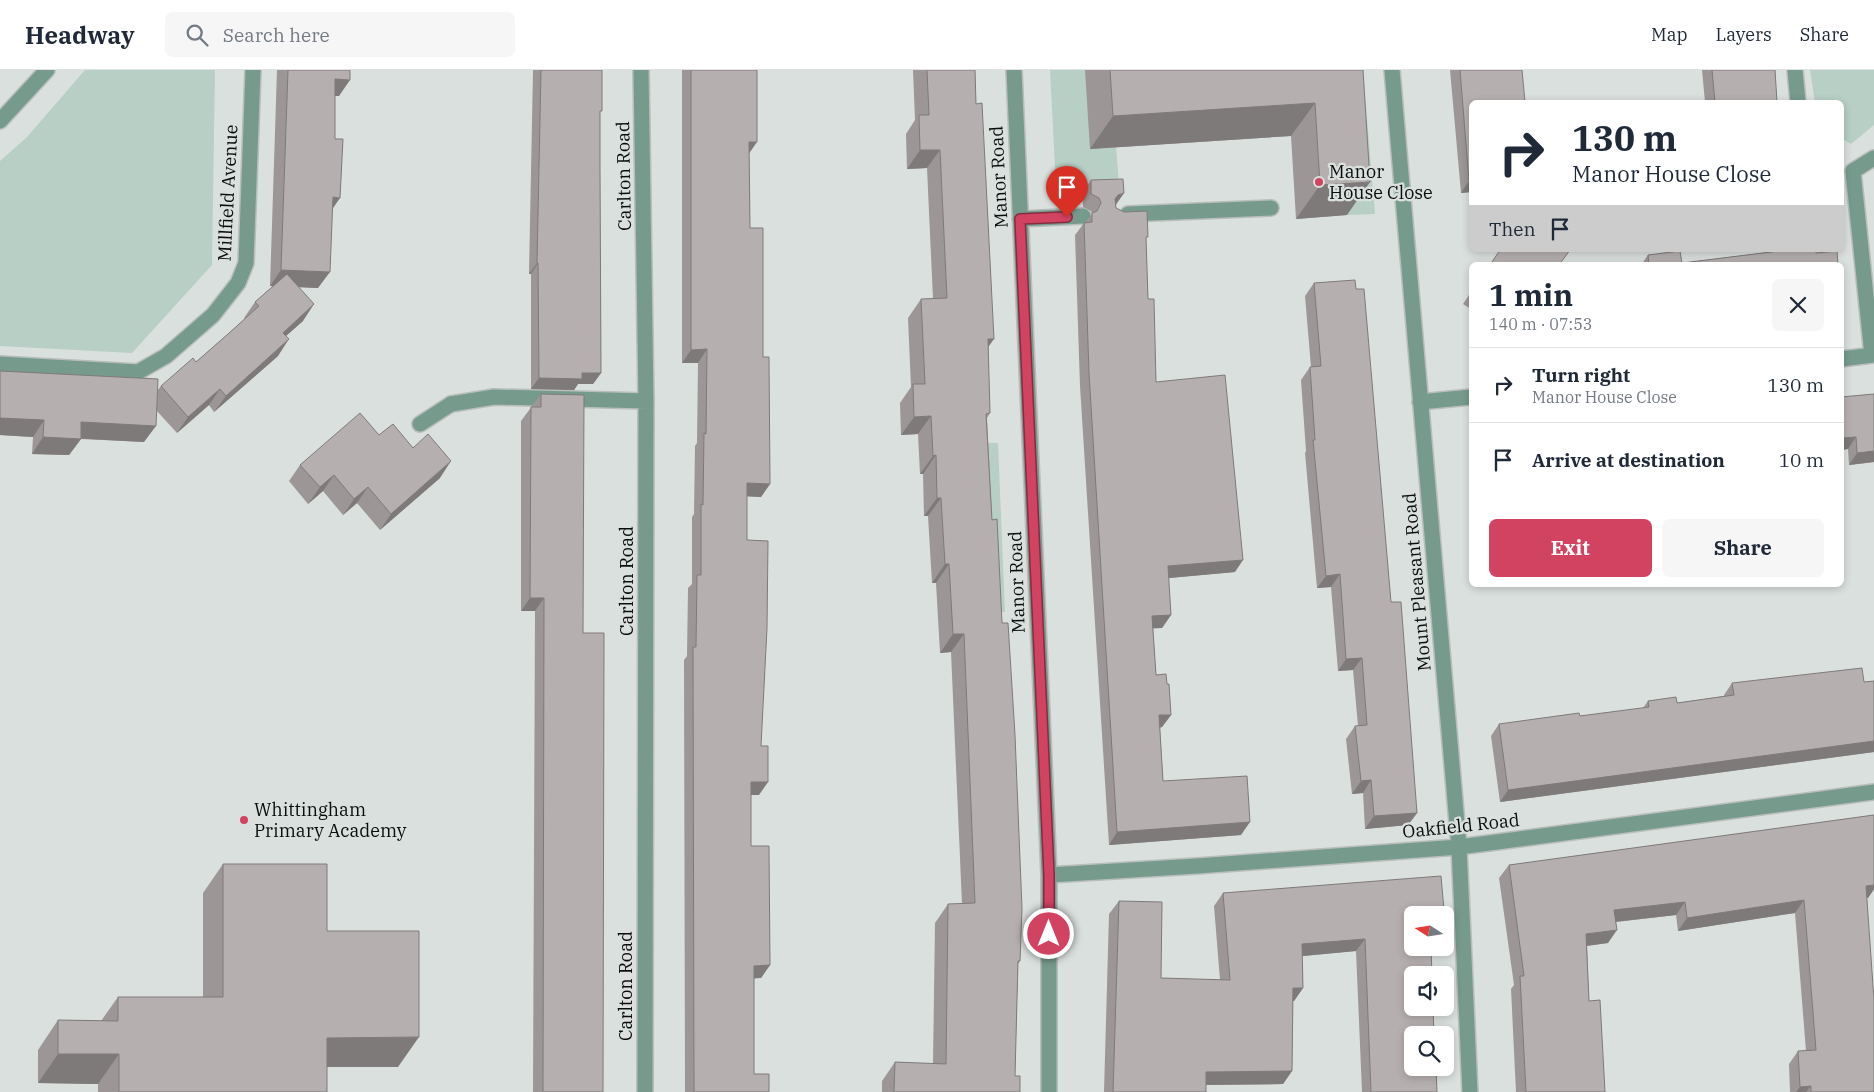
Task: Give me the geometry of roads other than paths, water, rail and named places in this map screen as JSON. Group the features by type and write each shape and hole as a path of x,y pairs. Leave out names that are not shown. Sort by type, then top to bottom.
{"street":[{"path":"0,121 47,70"},
{"name":"Millfield Avenue","path":"0,364 138,372 166,356 213,315 238,283 246,263 253,70"},
{"name":"Carlton Road","path":"641,70 646,401 645,1092"},
{"name":"Manor Road","path":"1014,70 1049,875 1049,1092"},
{"name":"Mount Pleasant Road","path":"1392,70 1459,847 1470,1092"},
{"path":"1795,70 1798,100"},
{"path":"1844,358 1873,355 1847,167 1874,158"},
{"path":"1115,215 1271,208"},
{"path":"1020,219 1083,216"},
{"path":"1420,402 1469,397"},
{"path":"420,424 451,404 494,398 646,401"},
{"name":"Oakfield Road","path":"1049,875 1459,847 1874,792"}],"place":[{"name":"Manor House Close","path":"1319,182"},
{"name":"Whittingham Primary Academy","path":"244,820"}]}
